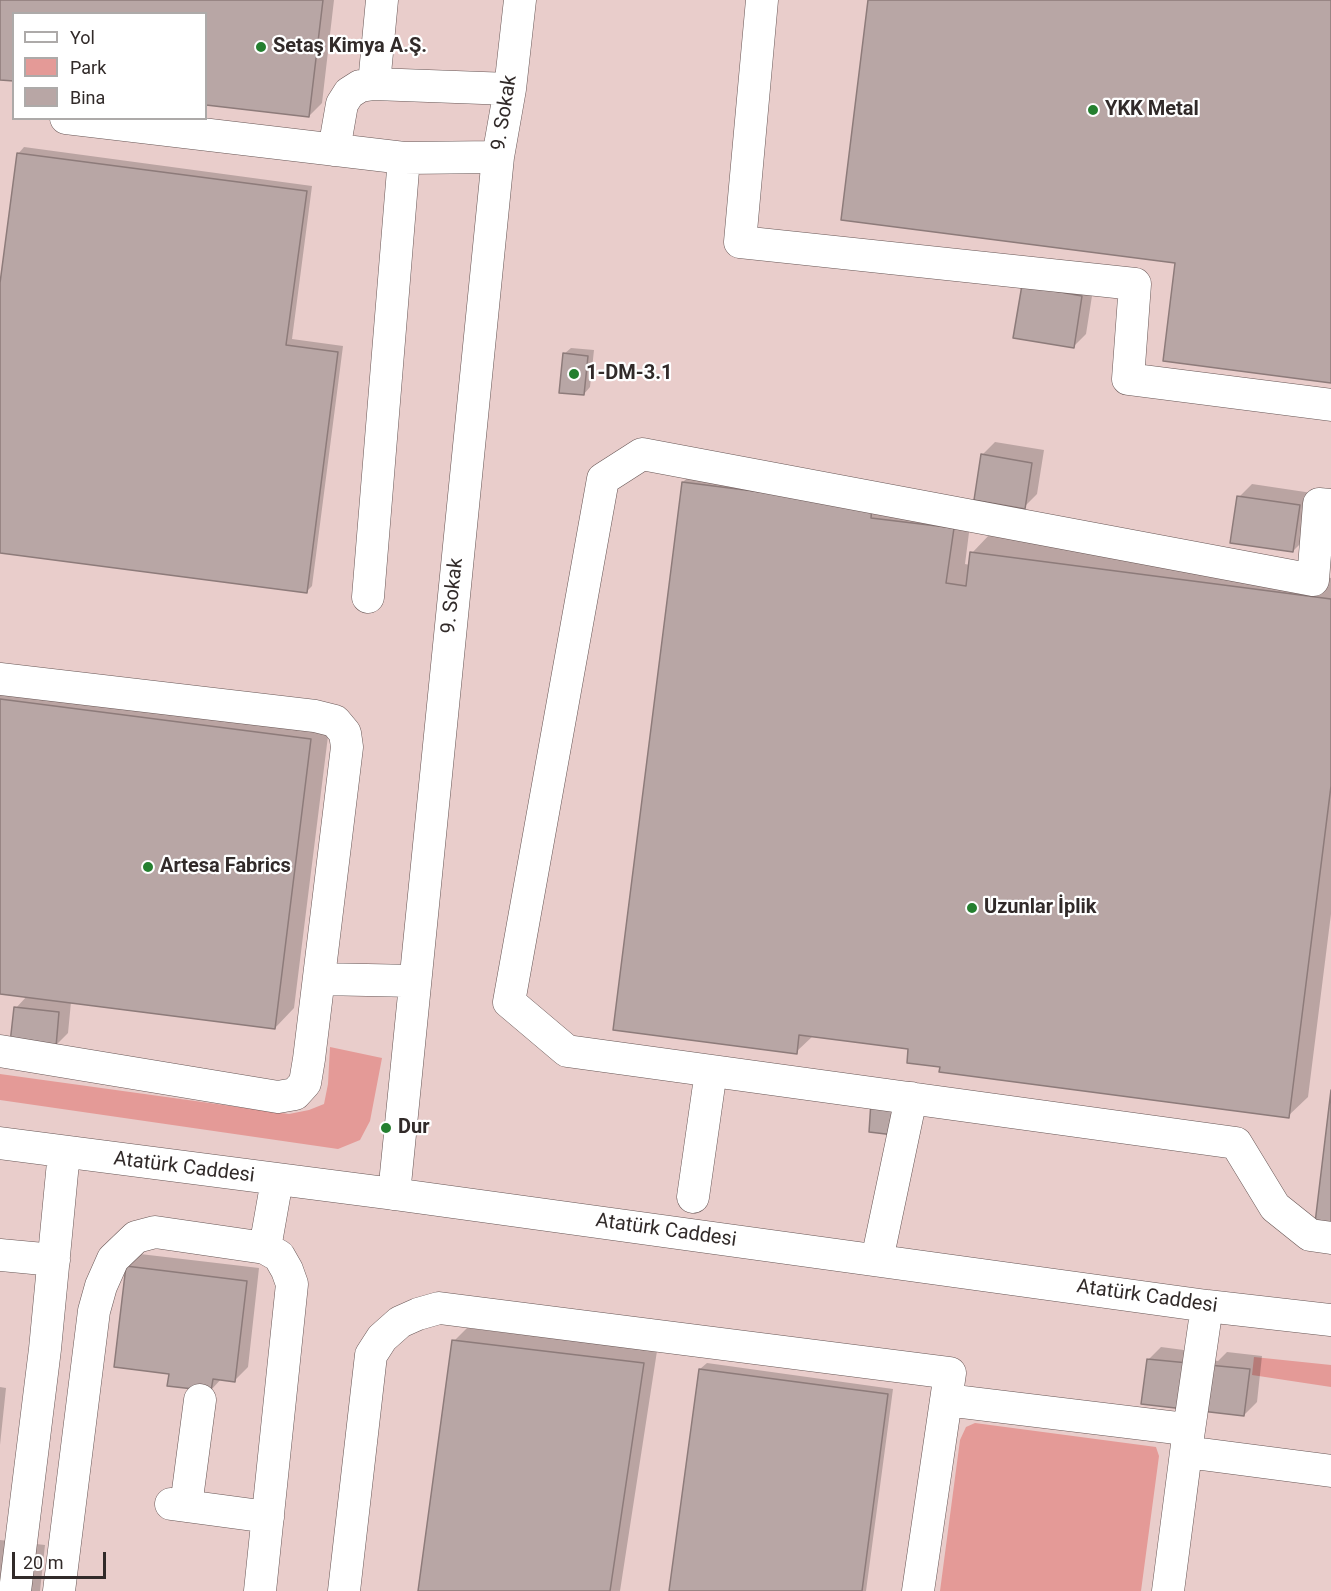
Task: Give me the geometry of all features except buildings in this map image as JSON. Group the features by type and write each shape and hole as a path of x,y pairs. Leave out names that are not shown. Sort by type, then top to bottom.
{"street":[{"path":"374,84 382,0"},
{"name":"9. Sokak","path":"394,1194 498,157 510,89 520,0"},
{"path":"762,0 740,242 1135,284 1128,379 1331,405"},
{"path":"334,150 342,104 349,93 360,86 374,84 510,89"},
{"path":"83,120 404,158 498,157"},
{"path":"368,597 404,158"},
{"path":"1331,505 1319,504 1313,580 642,454 603,479 508,1002 567,1051 1236,1143 1275,1207 1310,1235 1331,1238"},
{"path":"0,679 315,716 335,721 345,733 347,747 305,1083 295,1094 278,1097 0,1051"},
{"path":"319,979 415,981"},
{"path":"693,1197 711,1071"},
{"path":"877,1260 911,1098"},
{"name":"Atatürk Caddesi","path":"0,1143 394,1194 1207,1306 1331,1320"},
{"path":"15,1591 45,1349 64,1152"},
{"path":"265,1248 277,1180"},
{"path":"59,1591 94,1311 101,1286 113,1258 136,1238 155,1232 265,1248 279,1256 292,1284 261,1591"},
{"path":"0,1255 54,1260"},
{"path":"1168,1591 1207,1306"},
{"path":"344,1591 371,1355 382,1338 400,1322 439,1308 950,1373 918,1591"},
{"path":"200,1400 179,1505 268,1517"},
{"path":"946,1400 1177,1428 1187,1445 1331,1471"}],"shaded area":[{"path":"0,0 1331,0 1331,1591 0,1591"}],"green space":[{"path":"330,1047 382,1058 370,1121 360,1140 338,1149 0,1100 0,1074 289,1114 324,1104 328,1084"},
{"path":"1254,1357 1331,1365 1331,1387 1252,1375"},
{"path":"975,1423 1156,1447 1159,1456 1141,1591 940,1591 960,1440 966,1427"}],"place":[{"name":"Setaş Kimya A.Ş.","path":"261,47"},
{"name":"YKK Metal","path":"1093,110"},
{"name":"1-DM-3.1","path":"574,374"},
{"name":"Artesa Fabrics","path":"148,867"},
{"name":"Uzunlar İplik","path":"972,908"},
{"name":"Dur","path":"386,1128"}]}
